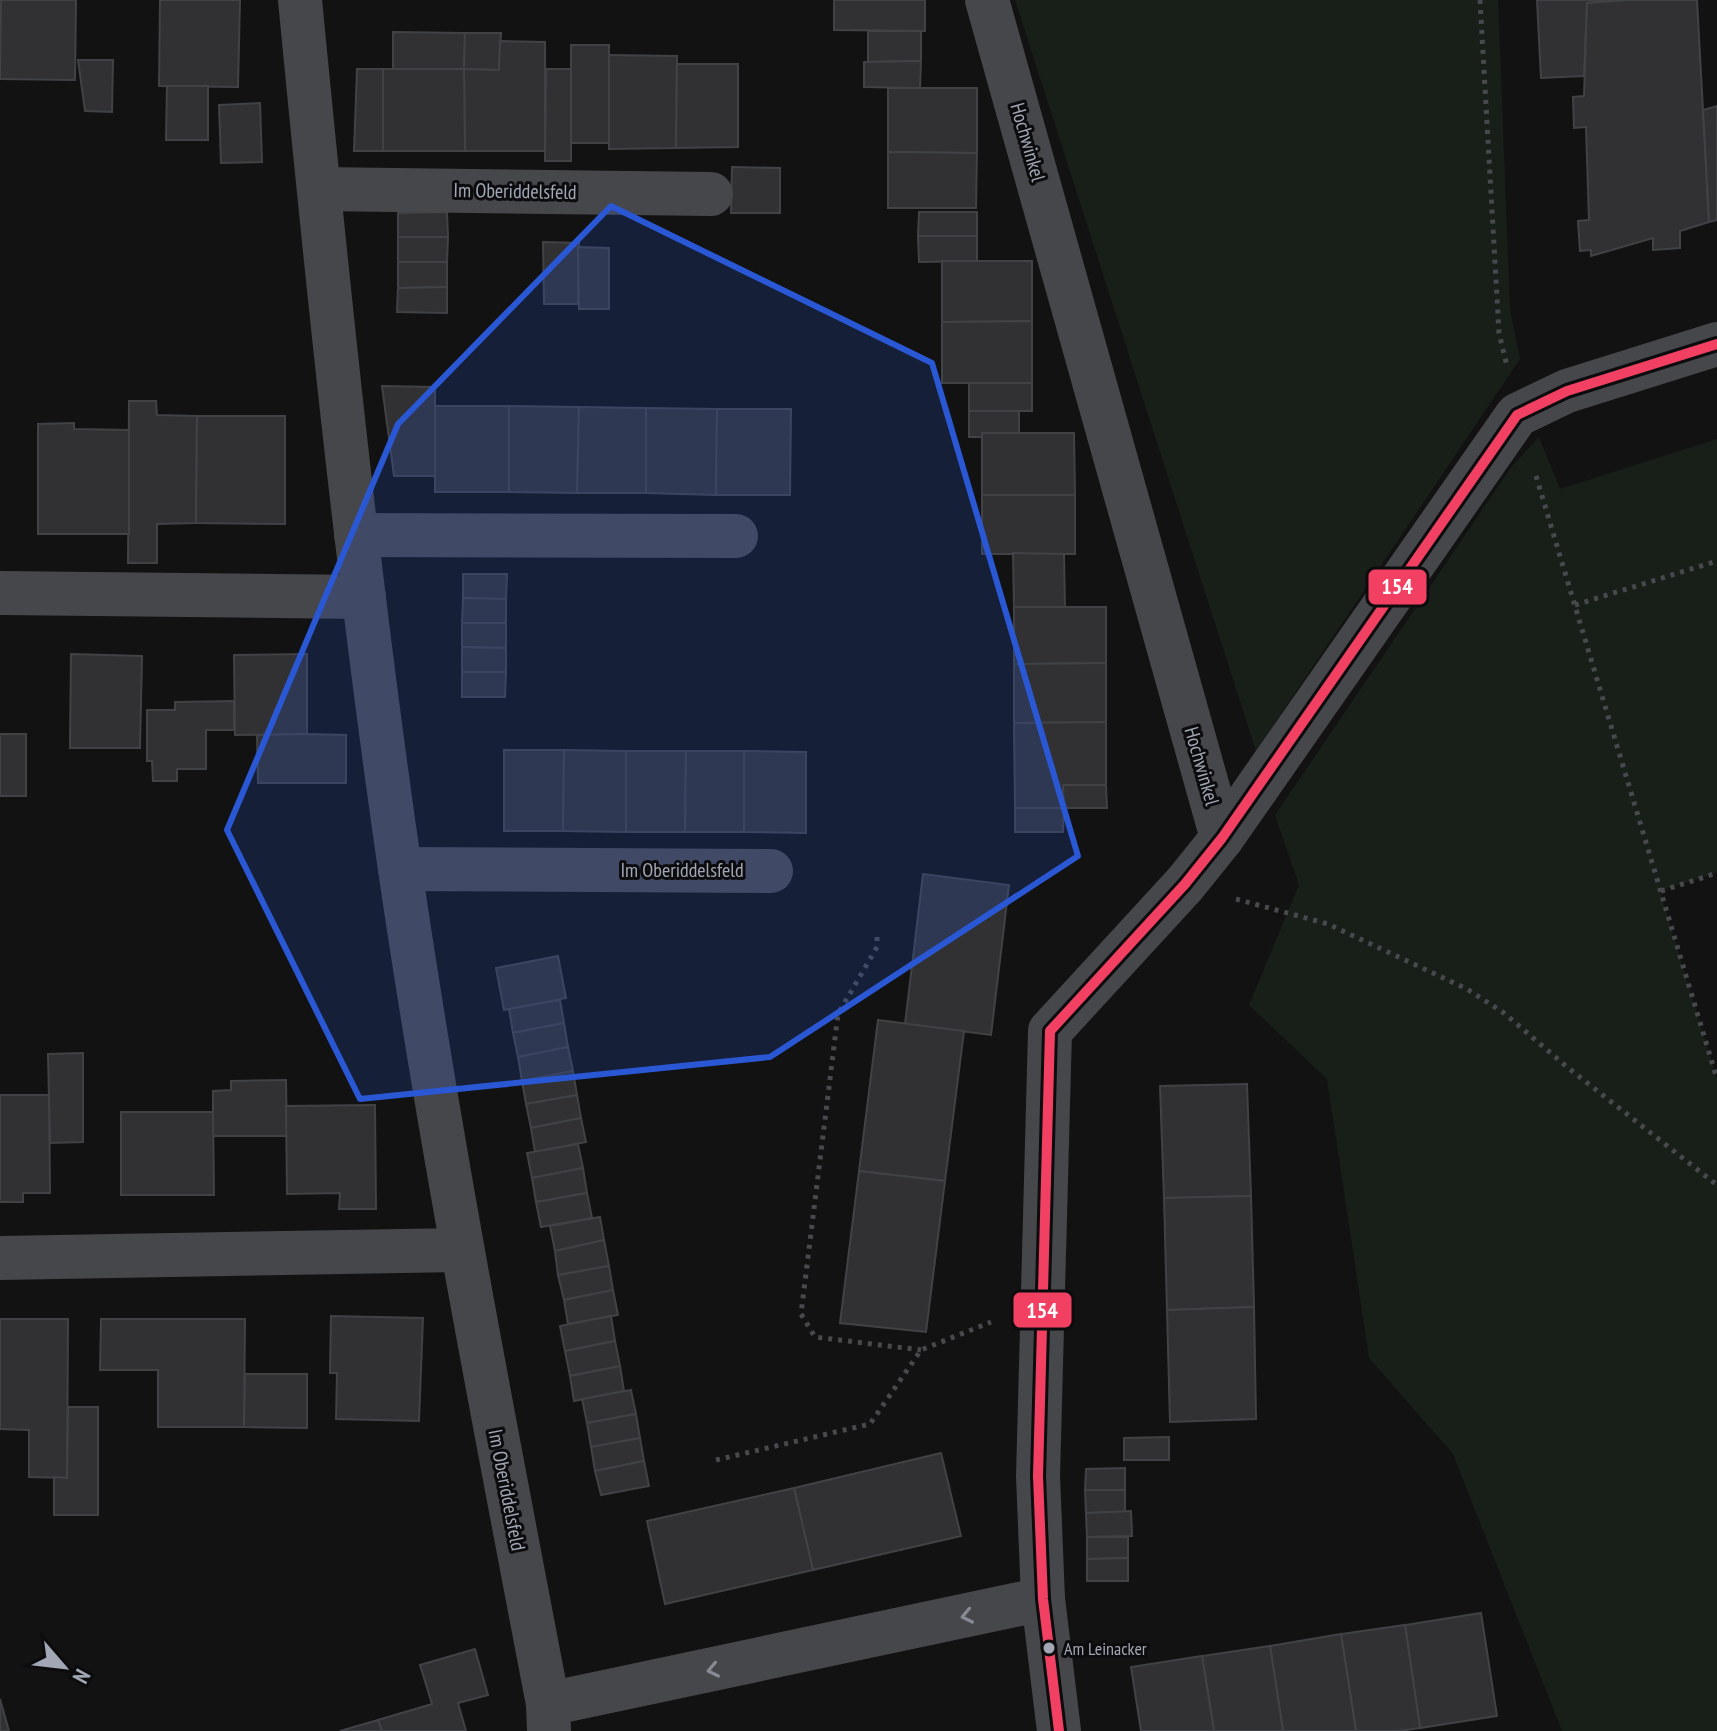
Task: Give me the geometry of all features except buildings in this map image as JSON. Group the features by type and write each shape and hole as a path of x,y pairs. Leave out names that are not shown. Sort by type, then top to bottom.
{"street":[{"name":"Im Oberiddelsfeld","path":"300,0 356,535 400,869 461,1250 549,1718"},
{"name":"Hochwinkel","path":"987,0 1222,838"},
{"name":"Im Oberiddelsfeld","path":"319,189 711,194"},
{"path":"1059,1731 1043,1599 1038,1476 1050,1031 1185,884 1222,838 1517,415 1567,391 1717,344"},
{"path":"356,535 736,536"},
{"path":"0,593 364,597"},
{"name":"Im Oberiddelsfeld","path":"400,869 771,871"},
{"path":"0,1258 461,1250"},
{"path":"549,1718 1043,1599"}],"path":[{"path":"1480,0 1499,333 1517,415 1717,1079"},
{"path":"1575,605 1717,561"},
{"path":"1660,891 1717,873"},
{"path":"1185,884 1328,924 1467,989 1504,1013 1567,1067 1717,1185"},
{"path":"877,937 877,947 838,1014 801,1314 815,1337 921,1350 1005,1316 1040,1316"},
{"path":"716,1460 870,1424 921,1350"}],"highlighted area":[{"path":"611,206 932,363 1078,856 770,1057 360,1099 227,830 398,424"}],"shaded area":[{"path":"1015,0 1498,0 1510,309 1520,359 1256,751"},
{"path":"1539,437 1560,489 1717,439 1717,873 1660,891 1717,1079 1717,1731 1562,1731 1453,1454 1369,1358 1327,1079 1249,1005 1299,885 1275,815 1512,466"}],"transit line":[{"name":"154","path":"1059,1731 1043,1599 1038,1476 1050,1031 1185,884 1222,838 1517,415 1567,391 1717,344"}],"place":[{"name":"Am Leinacker","path":"1049,1648"}]}
